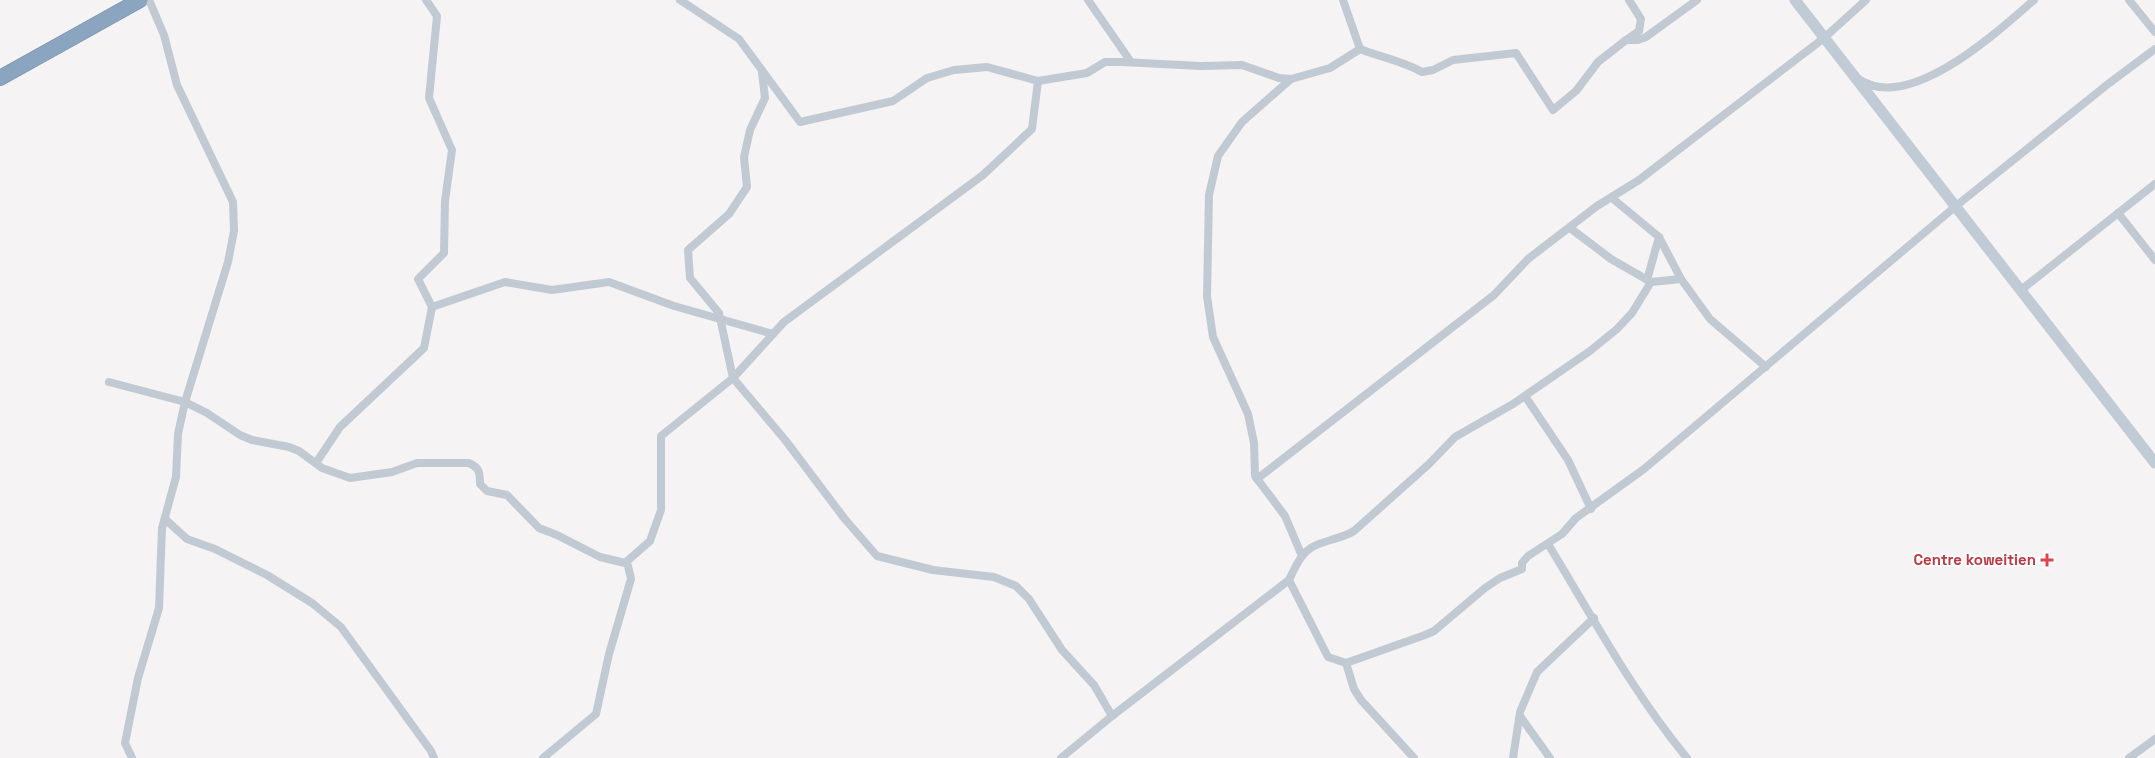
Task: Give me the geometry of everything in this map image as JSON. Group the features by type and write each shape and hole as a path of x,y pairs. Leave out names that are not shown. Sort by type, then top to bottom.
{"highway":[{"path":"0,78 140,0"}],"street":[{"path":"132,758 125,743 138,678 159,608 162,528 176,477 178,434 185,402 228,262 234,231 233,202 176,85 164,35 149,0"},
{"path":"316,463 340,426 424,348 432,307 418,279 444,253 445,201 452,150 430,98 437,16 426,0"},
{"path":"680,0 739,39 800,122 893,101 927,78 954,70 987,68 1038,81 1087,73 1105,62 1131,62 1201,66 1242,65 1279,78 1291,79 1330,68 1360,49"},
{"path":"1088,0 1131,62"},
{"path":"1343,0 1360,49"},
{"path":"1360,49 1414,67 1422,72 1433,70 1453,60 1516,53 1553,110 1576,91 1598,62 1639,31 1641,19 1629,0"},
{"path":"1626,40 1638,40 1646,37 1697,0"},
{"path":"1795,0 2155,463"},
{"path":"1257,478 1494,295 1528,259 1597,206 1639,180 1824,38 1866,0"},
{"path":"1855,77 1870,86 1905,85 1927,78 1957,62 2034,0"},
{"path":"2129,0 2155,32"},
{"path":"1289,580 1328,657 1346,663 1434,631 1485,588 1500,578 1522,569 1522,563 1528,556 1562,534 1576,518 1591,509 1680,440 1956,206 2108,84 2155,49"},
{"path":"762,70 765,98 750,130 744,157 747,187 729,214 688,250 690,278 719,313 733,378 786,441 844,518 877,556 933,570 994,577 1016,586 1029,599 1062,650 1094,685 1112,716"},
{"path":"1291,79 1242,122 1218,156 1209,195 1207,296 1213,337 1248,414 1257,478 1286,516 1302,556"},
{"path":"109,382 185,402 207,413 240,435 252,440 289,447 322,468 350,478 392,472 418,463 469,464 477,466 480,472 480,484 487,491 507,496 539,528 558,535 600,556 625,563 650,541 661,510 661,436 733,378 784,322 984,175 1032,129 1038,81"},
{"path":"2021,290 2155,184"},
{"path":"1612,198 1659,237 1681,280 1710,319 1766,367"},
{"path":"2118,214 2155,260"},
{"path":"1570,228 1611,259 1649,281 1681,280"},
{"path":"1061,758 1112,716 1289,580 1302,556 1313,547 1354,531 1429,464 1455,437 1524,396 1590,351 1618,329 1632,313 1649,281 1659,237"},
{"path":"432,307 505,282 552,290 609,282 674,306 772,334"},
{"path":"1524,396 1568,460 1591,509"},
{"path":"165,519 187,539 215,549 266,575 312,602 341,627 432,751 434,758"},
{"path":"1548,544 1629,677 1687,758"},
{"path":"543,758 596,714 609,654 631,578 628,566"},
{"path":"1513,758 1520,716 1537,672 1594,618"},
{"path":"1346,663 1354,689 1361,700 1414,758"},
{"path":"1520,716 1550,758"},
{"path":"2129,758 2155,739"}],"place":[{"name":"Centre koweitien","path":"2047,560"}]}
